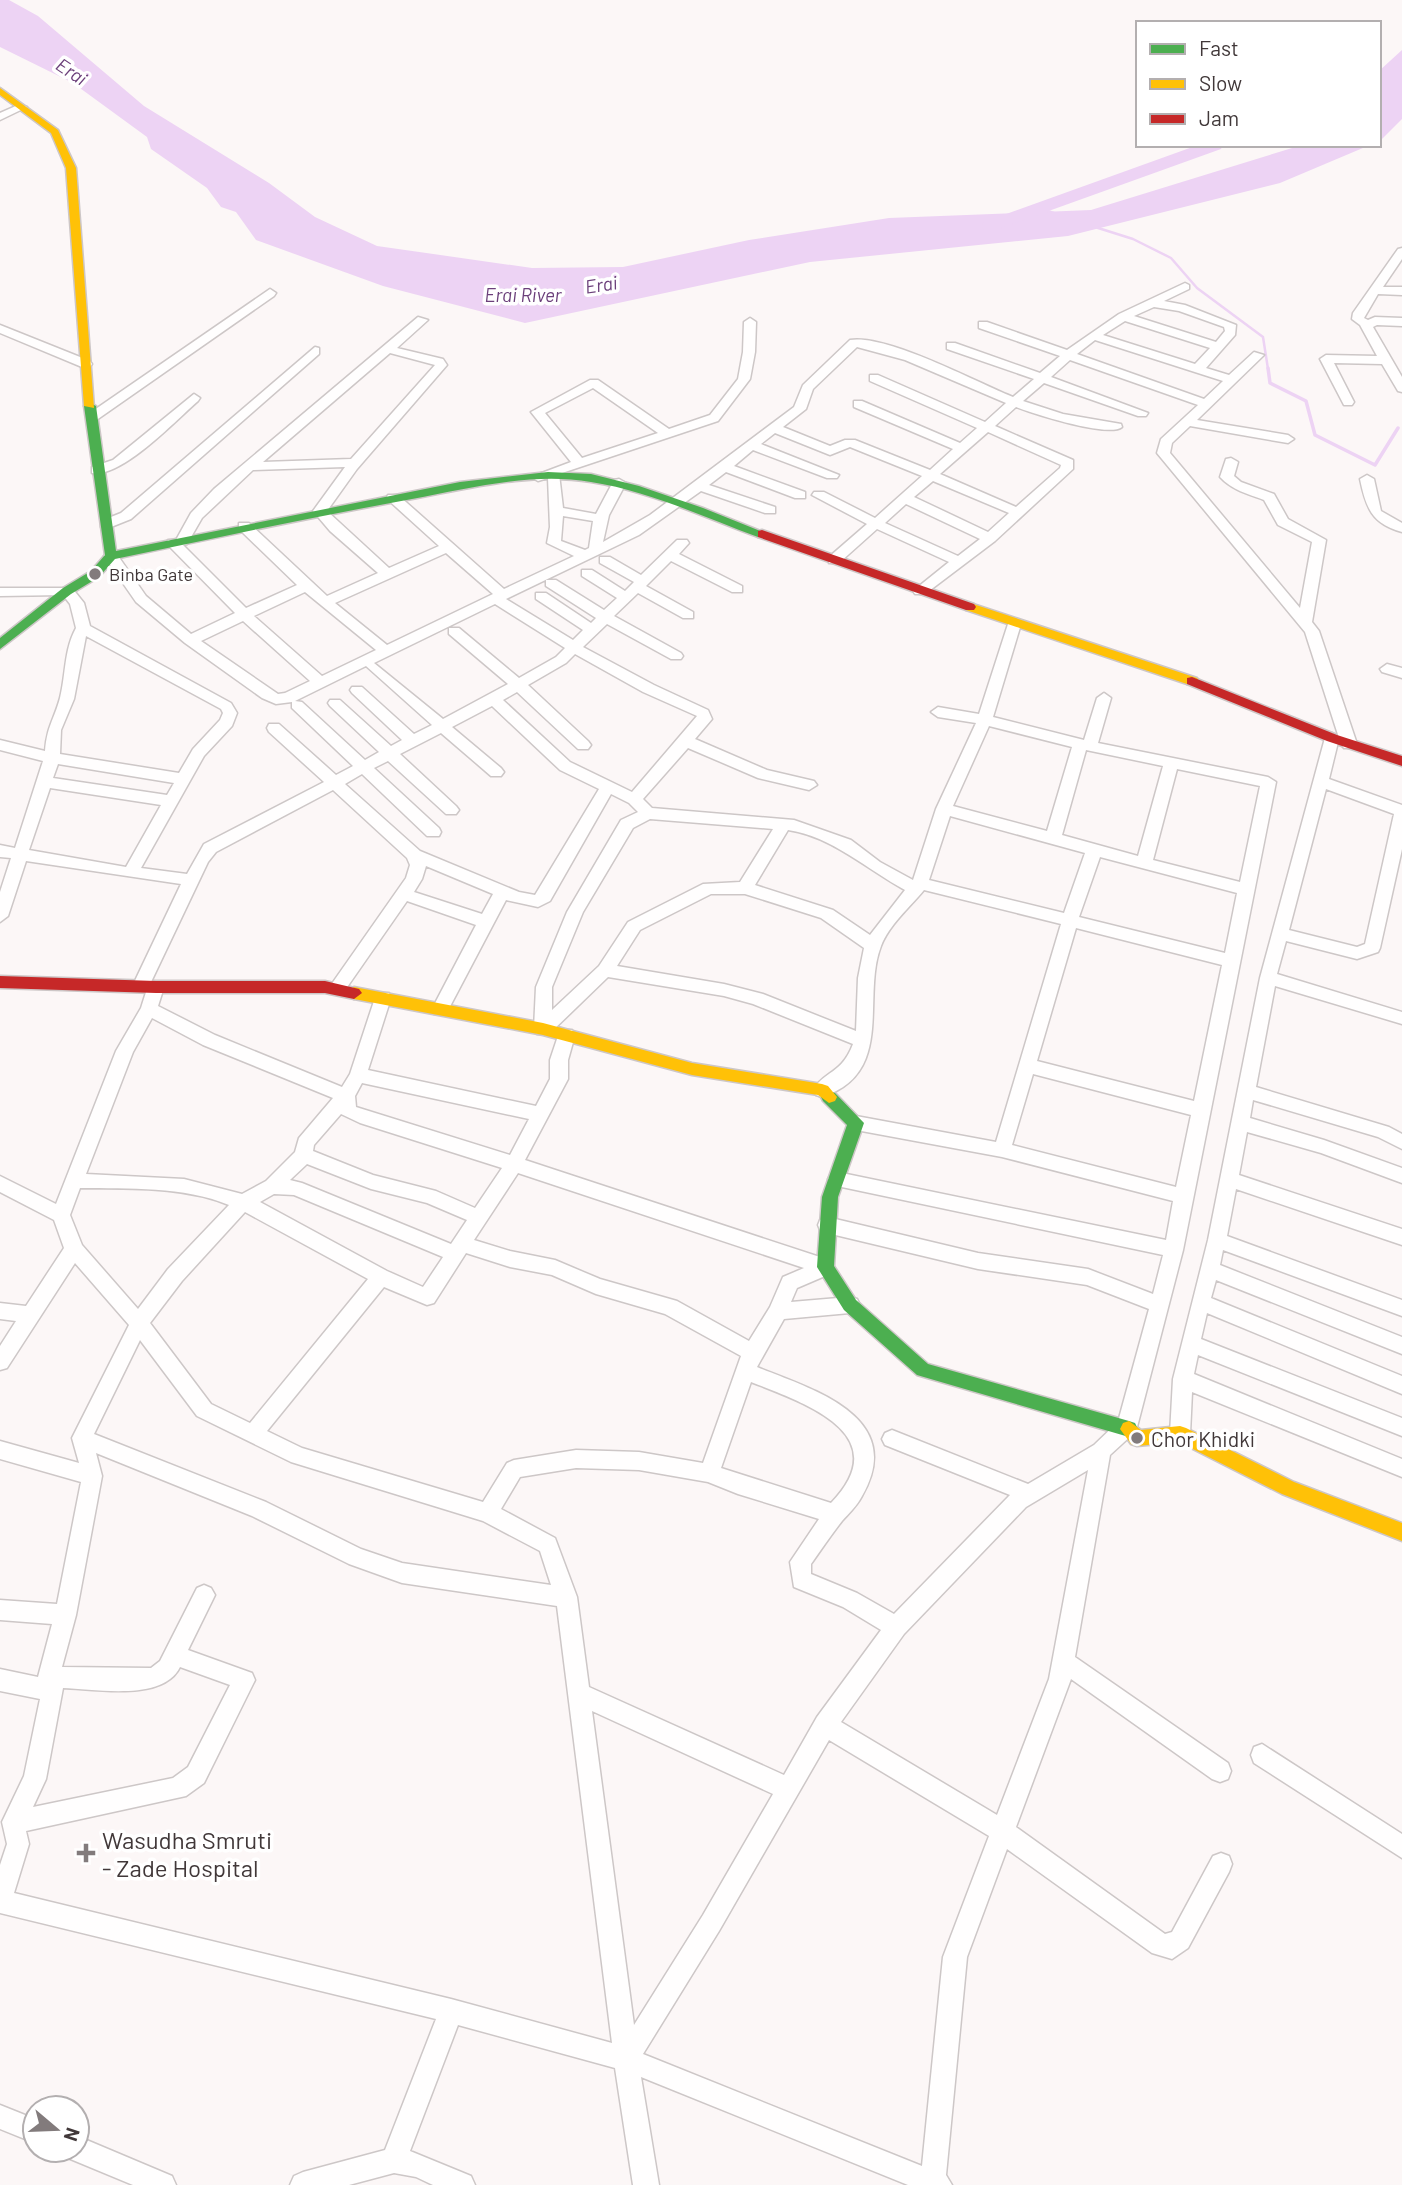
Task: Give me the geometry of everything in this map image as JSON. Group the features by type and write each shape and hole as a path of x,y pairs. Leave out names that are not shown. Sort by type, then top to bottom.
{"street":[{"path":"0,91 55,132 71,168 91,418 111,556 141,599 190,640 272,698 288,698 321,683 498,597 595,555 634,532 679,503 697,485 802,406 807,388 855,343 881,348 1014,403 1063,419 1115,428"},
{"path":"0,117 22,107"},
{"path":"1402,251 1398,264 1358,315 1360,321 1367,324 1385,360 1397,374 1402,388"},
{"path":"834,560 1066,356 1124,317 1185,287"},
{"path":"1377,290 1402,291"},
{"path":"91,418 270,293"},
{"path":"1153,303 1181,308 1230,325 1231,332 1198,369"},
{"path":"1124,317 1220,347"},
{"path":"177,542 206,504 422,320"},
{"path":"546,477 579,463 714,418 739,388 747,370 750,321"},
{"path":"1367,324 1375,321 1402,322"},
{"path":"983,326 1207,404"},
{"path":"0,329 86,364"},
{"path":"1094,336 1232,380"},
{"path":"951,346 1142,413"},
{"path":"320,511 356,463 441,365 439,362 387,349"},
{"path":"106,524 127,516 315,351"},
{"path":"1180,1434 1183,1379 1217,1240 1268,978 1301,845 1322,782 1340,741 1312,632 1163,453 1164,445 1258,355"},
{"path":"1348,402 1326,359 1385,360"},
{"path":"874,378 1068,463 1066,469 990,538 920,592"},
{"path":"579,463 537,412 594,383 667,433"},
{"path":"97,470 113,466 125,458 194,398"},
{"path":"858,404 962,449"},
{"path":"1187,422 1288,439"},
{"path":"774,428 830,451 850,443 880,453 1017,512"},
{"path":"751,444 832,475"},
{"path":"1231,462 1227,477 1231,482 1269,497 1283,522 1320,540 1305,622"},
{"path":"251,466 356,463"},
{"path":"723,466 800,495"},
{"path":"546,477 556,511 554,543 595,555 634,588"},
{"path":"0,645 67,591 95,574 111,556 244,526 484,482 546,477 620,483 920,592 1198,683 1340,741 1402,761"},
{"path":"1367,479 1374,513 1385,523 1402,528"},
{"path":"595,555 595,529 598,518 620,483"},
{"path":"697,485 770,510"},
{"path":"819,495 960,562"},
{"path":"393,498 498,597 573,649 634,683 703,713 705,719 634,799"},
{"path":"905,498 990,538"},
{"path":"320,511 335,528 388,574"},
{"path":"556,511 598,518"},
{"path":"244,526 306,586 386,651"},
{"path":"177,542 244,614 321,683"},
{"path":"61,1215 125,1051 149,1009 149,986 201,860 220,840 519,685 561,660 682,543"},
{"path":"325,602 448,547"},
{"path":"670,555 737,589"},
{"path":"587,573 634,588 688,615"},
{"path":"551,583 677,656"},
{"path":"190,640 306,586"},
{"path":"0,592 67,591 78,603 83,628 76,641 67,699 54,730 52,758 0,916"},
{"path":"541,596 591,629"},
{"path":"822,1090 848,1070 862,1040 867,1021 864,988 872,945 918,886 944,808 984,720 1014,624"},
{"path":"83,628 228,708 229,719 198,753 130,873"},
{"path":"454,631 519,685 583,745"},
{"path":"373,667 496,772"},
{"path":"1387,669 1402,673"},
{"path":"357,690 411,740"},
{"path":"1053,838 1104,698"},
{"path":"492,699 565,766 634,799 648,813"},
{"path":"335,704 451,810"},
{"path":"297,705 433,832"},
{"path":"625,2059 711,1923 825,1725 896,1627 1019,1500 1101,1451 1127,1427 1157,1304 1174,1250 1182,1196 1268,782 938,712"},
{"path":"274,728 414,855 528,901 544,897 607,788"},
{"path":"686,741 763,774 809,785"},
{"path":"0,746 52,758 184,779"},
{"path":"1144,863 1171,763"},
{"path":"43,782 171,801"},
{"path":"1279,933 1357,953 1372,948 1402,812 1322,782"},
{"path":"944,808 1245,889"},
{"path":"543,1029 544,987 575,912 627,824 648,813 784,824 845,844 874,866 918,886 1070,920 1231,961"},
{"path":"745,888 784,824"},
{"path":"1002,1150 1070,920 1094,850"},
{"path":"0,851 130,873 193,880"},
{"path":"337,989 417,871 414,855"},
{"path":"543,1029 605,970 634,926 709,888 745,888 827,914 872,945"},
{"path":"440,1009 502,892"},
{"path":"403,894 486,922"},
{"path":"605,970 724,990 757,999 862,1040"},
{"path":"1268,978 1402,1018"},
{"path":"0,982 337,989 543,1029 692,1069 822,1090 856,1123 1002,1150 1182,1196"},
{"path":"383,998 358,1075 346,1096 305,1143 304,1155 272,1186 243,1202 175,1275 139,1323 82,1438 92,1476 50,1684 35,1779 13,1822 18,1844 0,1901 451,2011 625,2059 936,2184 956,1957 1060,1679 1101,1451"},
{"path":"149,1009 209,1040 346,1096"},
{"path":"76,1181 160,1182 243,1202 381,1277 427,1297 514,1164 559,1079 559,1060 566,1035"},
{"path":"1026,1065 1200,1110"},
{"path":"358,1075 540,1114"},
{"path":"1247,1091 1383,1132 1402,1142"},
{"path":"346,1096 348,1111 825,1267"},
{"path":"856,1123 830,1197 825,1267 850,1305 923,1370 1127,1427 1137,1438 1180,1434 1288,1488 1402,1532"},
{"path":"1241,1123 1324,1147 1402,1176"},
{"path":"304,1155 370,1182 430,1196 480,1218"},
{"path":"837,1179 1000,1213 1084,1227 1174,1250"},
{"path":"1228,1179 1402,1237"},
{"path":"0,1183 61,1215 74,1249 139,1323 204,1410 298,1456 488,1513 548,1545 566,1597 625,2059 646,2185"},
{"path":"272,1186 296,1188 373,1222 459,1249 555,1268 596,1286 670,1307 749,1362 838,1412 861,1440 865,1458 860,1480 851,1499 835,1514 800,1562 801,1580 850,1600 896,1627"},
{"path":"827,1225 978,1261 1088,1278 1157,1304"},
{"path":"1217,1240 1402,1308"},
{"path":"0,1362 74,1249"},
{"path":"709,1473 749,1362 778,1311 790,1283 825,1267"},
{"path":"1210,1269 1402,1346"},
{"path":"253,1434 381,1277"},
{"path":"1200,1302 1402,1385"},
{"path":"778,1311 850,1305"},
{"path":"0,1311 30,1314"},
{"path":"1192,1344 1402,1427"},
{"path":"1183,1379 1402,1468"},
{"path":"82,1438 259,1509 356,1557 402,1573 566,1597"},
{"path":"892,1439 1031,1494"},
{"path":"0,1450 92,1476"},
{"path":"488,1513 514,1468 576,1459 639,1461 709,1473 835,1514"},
{"path":"0,1680 50,1684 144,1680 163,1673 204,1595"},
{"path":"0,1610 65,1615"},
{"path":"13,1822 178,1788 197,1775 244,1680 174,1655"},
{"path":"1063,1661 1220,1771"},
{"path":"579,1694 788,1789"},
{"path":"825,1725 1002,1831 1149,1938 1167,1948 1176,1945 1180,1940 1221,1864"},
{"path":"1262,1755 1402,1847"},
{"path":"394,2160 451,2011"},
{"path":"0,2117 21,2125"},
{"path":"91,2155 163,2185"},
{"path":"303,2185 394,2160 418,2165 462,2185"}],"water":[{"name":"Erai River","path":"0,0 9,0 38,16 144,106 269,183 315,217 377,246 532,268 623,267 749,240 889,218 1091,210 1296,147 1365,147 1280,183 1068,236 810,262 525,323 383,286 256,240 236,212 221,207 207,188 151,149 147,137 73,83 0,47"},
{"path":"1402,50 1402,119 1381,140 1381,69"}],"waterway":[{"name":"Erai","path":"990,226 1209,147"},
{"path":"1038,208 1054,213"},
{"path":"1095,227 1133,239 1171,258 1197,288 1263,337 1268,369"},
{"path":"1268,368 1270,383 1306,401 1315,435 1375,465 1398,428"}],"traffic: fast":[{"path":"90,406 111,556"},
{"path":"0,645 67,591 95,574 111,556 341,508 504,479 548,475 613,482 657,495 762,534"},
{"path":"829,1097 856,1123 830,1197 825,1267 850,1305 923,1370 1129,1429"}],"traffic: slow":[{"path":"0,91 55,132 71,168 90,406"},
{"path":"970,607 1192,681"},
{"path":"354,993 543,1029 692,1069 822,1090 829,1097"},
{"path":"1129,1429 1137,1438 1180,1434 1288,1488 1402,1532"}],"traffic: jam":[{"path":"762,534 970,607"},
{"path":"1192,681 1332,738 1402,761"},
{"path":"0,982 156,987 325,987 354,993"}],"place":[{"name":"Binba Gate","path":"95,574"},
{"name":"Chor Khidki","path":"1137,1438"},
{"name":"Wasudha Smruti - Zade Hospital","path":"86,1853"}]}
